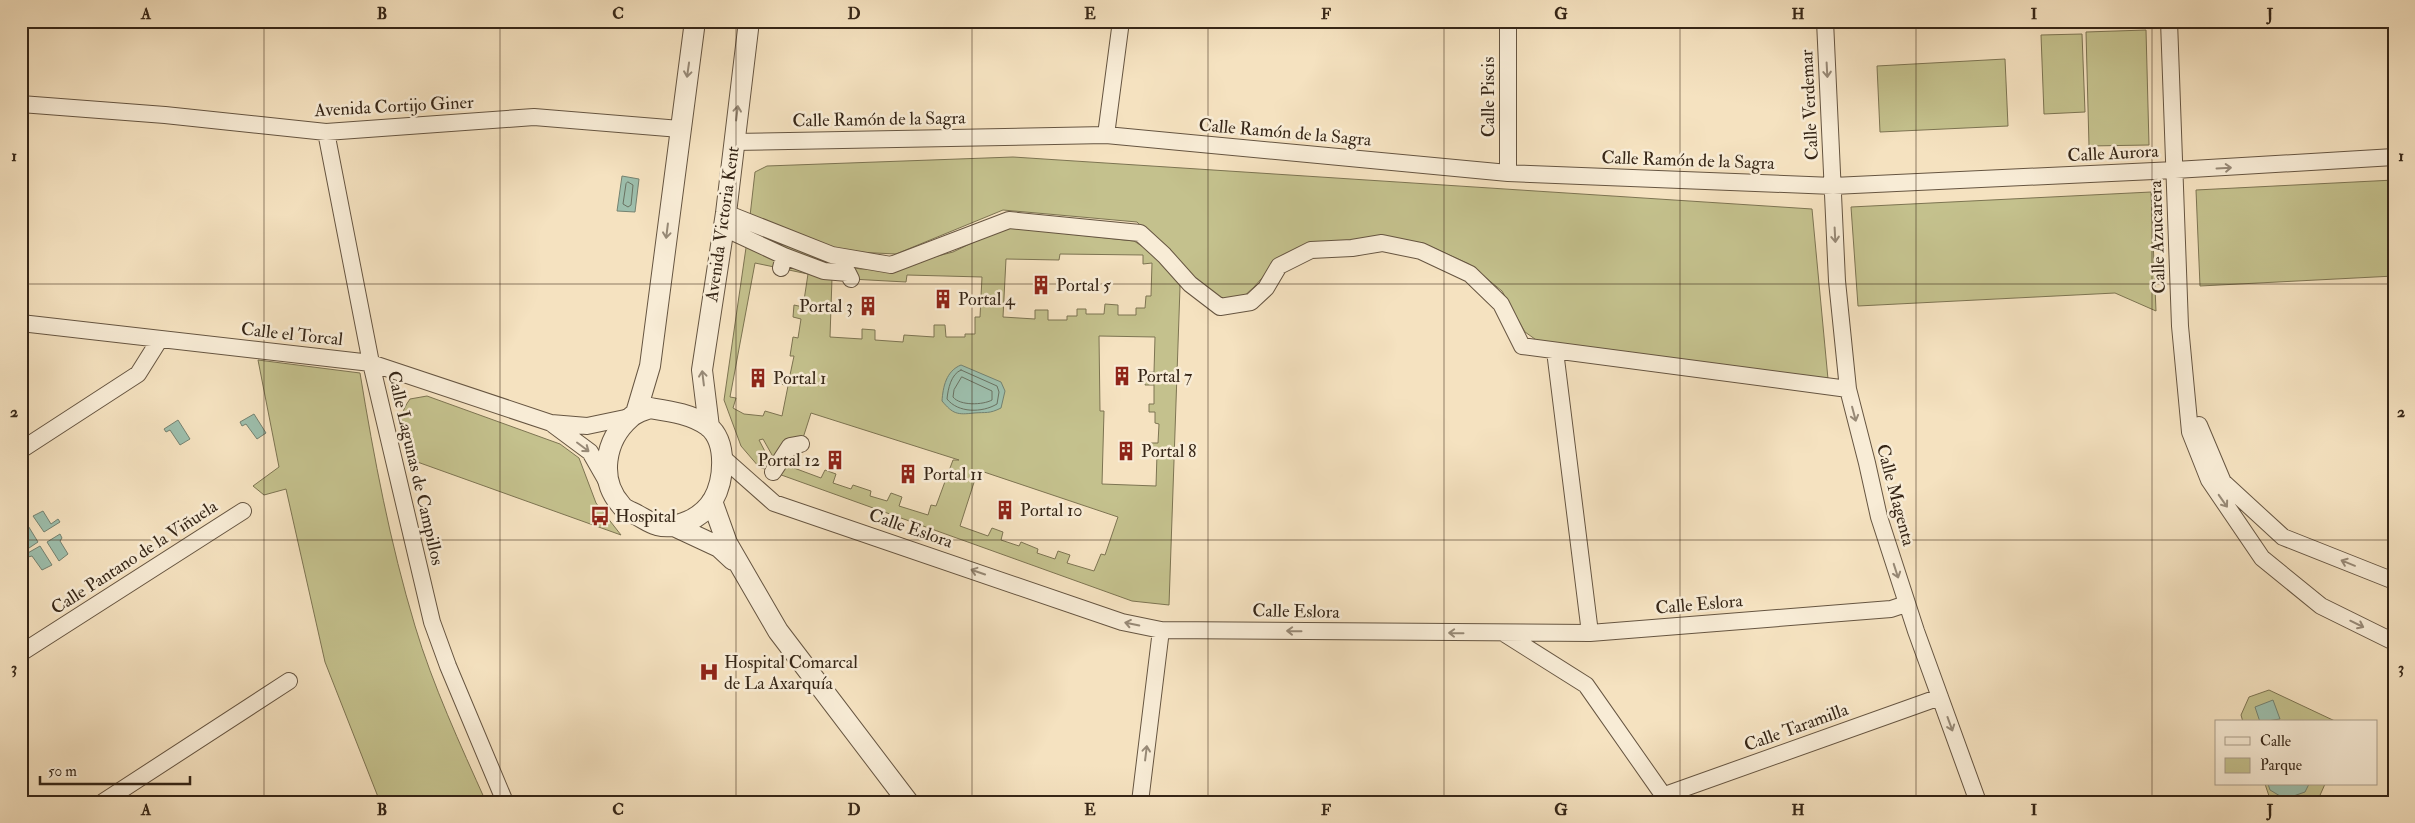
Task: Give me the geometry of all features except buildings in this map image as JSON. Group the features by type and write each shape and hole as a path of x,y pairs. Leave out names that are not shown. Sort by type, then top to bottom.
{"street":[{"path":"606,480 608,457 614,436 633,415 650,366 695,21"},
{"name":"Avenida Victoria Kent","path":"709,427 702,370 725,220 749,21"},
{"path":"1106,135 1120,21"},
{"name":"Calle Piscis","path":"1508,21 1508,173"},
{"name":"Calle Verdemar","path":"1824,21 1833,186"},
{"name":"Calle Azucarera","path":"2169,21 2184,391 2190,432 2209,480 2262,558 2321,606 2394,642"},
{"name":"Avenida Cortijo Giner","path":"21,104 165,115 326,132 534,117 680,130"},
{"name":"Calle Lagunas de Campillos","path":"326,132 371,363 432,622 448,666 505,802"},
{"name":"Calle Ramón de la Sagra","path":"733,142 1106,135 1508,173 1833,186"},
{"name":"Calle Aurora","path":"1833,186 2175,170 2394,157"},
{"name":"Calle Magenta","path":"1833,186 1837,282 1848,389 1879,517 1906,604 1978,802"},
{"path":"725,220 782,262 824,271 848,272 851,279"},
{"path":"725,220 832,256 891,265 1009,220 1140,233 1164,255 1190,284 1220,307 1251,302 1266,288 1279,266 1311,250 1382,243 1421,251 1470,274 1501,304 1522,346 1848,389"},
{"name":"Calle el Torcal","path":"21,323 371,363 551,423"},
{"path":"21,450 138,374 160,339"},
{"path":"1555,351 1590,632"},
{"name":"Calle Azucarera","path":"2184,391 2223,482 2283,538 2394,581"},
{"path":"551,423 588,426 633,415 650,408 676,412 709,427 718,442 722,457 723,475 712,501 696,518 674,526"},
{"path":"551,423 590,452 621,506 658,525 674,526 718,547 743,570"},
{"path":"773,472 790,446 801,444"},
{"name":"Calle Eslora","path":"722,457 774,502 1122,622 1161,630 1505,634 1590,632 1891,609 1906,604"},
{"path":"712,501 727,543 778,631 908,802"},
{"name":"Calle Pantano de la Viñuela","path":"21,653 243,511"},
{"path":"1140,802 1161,630"},
{"path":"1505,634 1586,685 1667,798"},
{"path":"103,802 289,681"},
{"name":"Calle Taramilla","path":"1667,798 1940,697"}],"green space":[{"path":"2146,30 2149,145 2089,146 2086,32"},
{"path":"2082,34 2085,112 2044,114 2041,35"},
{"path":"2005,59 2008,126 1880,132 1877,66"},
{"path":"1013,157 1812,209 1828,379 1542,344 1525,332 1502,291 1469,264 1423,243 1383,238 1278,260 1241,299 1223,299 1199,283 1137,222 1003,210 896,254 835,251 750,216 755,172 767,166"},
{"path":"2394,180 2394,276 2200,286 2196,190"},
{"path":"2151,192 2156,311 2115,293 1858,306 1851,207"},
{"path":"749,227 830,264 861,269 892,268 953,252 1005,227 1134,241 1176,268 1180,287 1169,605 1132,601 759,467 741,446 724,400","holes":["1060,254 1143,255 1143,264 1152,263 1151,296 1146,296 1145,308 1136,308 1136,315 1118,315 1118,305 1105,304 1104,314 1086,314 1086,309 1077,309 1077,316 1067,316 1067,320 1048,320 1048,310 1035,310 1035,319 1003,317 1006,259 1059,260","755,263 808,274 803,307 794,305 793,317 801,319 798,338 793,337 790,356 794,356 790,375 782,374 781,384 788,386 782,416 765,411 763,416 744,414 733,408 736,398 730,397","907,275 982,277 980,317 975,317 975,334 965,334 965,337 946,337 945,325 934,325 934,337 904,335 903,342 875,340 875,330 862,329 862,339 830,337 832,278 906,282","1099,336 1155,337 1154,372 1146,372 1145,385 1154,385 1154,404 1149,404 1149,412 1155,412 1155,423 1159,424 1158,443 1149,443 1149,453 1157,454 1156,486 1102,484 1104,411 1100,411","811,413 959,460 953,460 936,506 931,505 928,515 899,506 902,497 891,493 887,501 870,496 871,491 853,485 851,489 833,483 836,474 825,470 821,478 794,468 799,451 789,452 780,467 771,463 759,440 763,439 776,462 792,439 803,438","978,470 1118,517 1105,555 1101,554 1094,571 1067,563 1070,555 1058,551 1055,559 1037,553 1038,549 1021,542 1019,546 1001,540 1003,532 992,528 988,536 960,526"]},
{"path":"258,360 360,373 383,500 415,626 439,693 486,802 380,802 325,662 286,489 264,495 253,486 279,467"},
{"path":"427,396 560,444 579,458 596,503 621,535 409,459 402,435 402,414 410,399"},
{"path":"2269,690 2333,720 2242,720 2241,715 2249,697"},
{"path":"2266,786 2324,786 2317,802 2271,802"}],"water":[{"path":"622,176 639,179 635,212 617,211"},
{"path":"961,365 1001,382 1005,391 1001,408 990,412 963,414 952,411 942,401 946,380 952,371"},
{"path":"254,414 266,433 257,439 246,424 242,426 240,422"},
{"path":"178,420 190,439 180,445 170,430 166,432 164,429"},
{"path":"43,511 51,524 58,519 60,522 44,532 33,516"},
{"path":"27,524 38,542 29,548 21,537 21,527"},
{"path":"60,534 62,538 60,541 68,554 59,561 47,542"},
{"path":"40,546 52,565 42,570 32,556 28,557 26,554"},
{"path":"2273,700 2280,719 2259,720 2255,707"},
{"path":"2269,786 2308,786 2305,792 2285,799 2270,790"}],"place":[{"name":"Portal 5","path":"1041,285"},
{"name":"Portal 4","path":"943,299"},
{"name":"Portal 3","path":"868,306"},
{"name":"Portal 7","path":"1122,376"},
{"name":"Portal 1","path":"758,378"},
{"name":"Portal 8","path":"1126,451"},
{"name":"Portal 12","path":"835,460"},
{"name":"Portal 11","path":"908,474"},
{"name":"Portal 10","path":"1005,510"},
{"name":"Hospital","path":"600,516"},
{"name":"Hospital Comarcal de La Axarquía","path":"709,672"}]}
